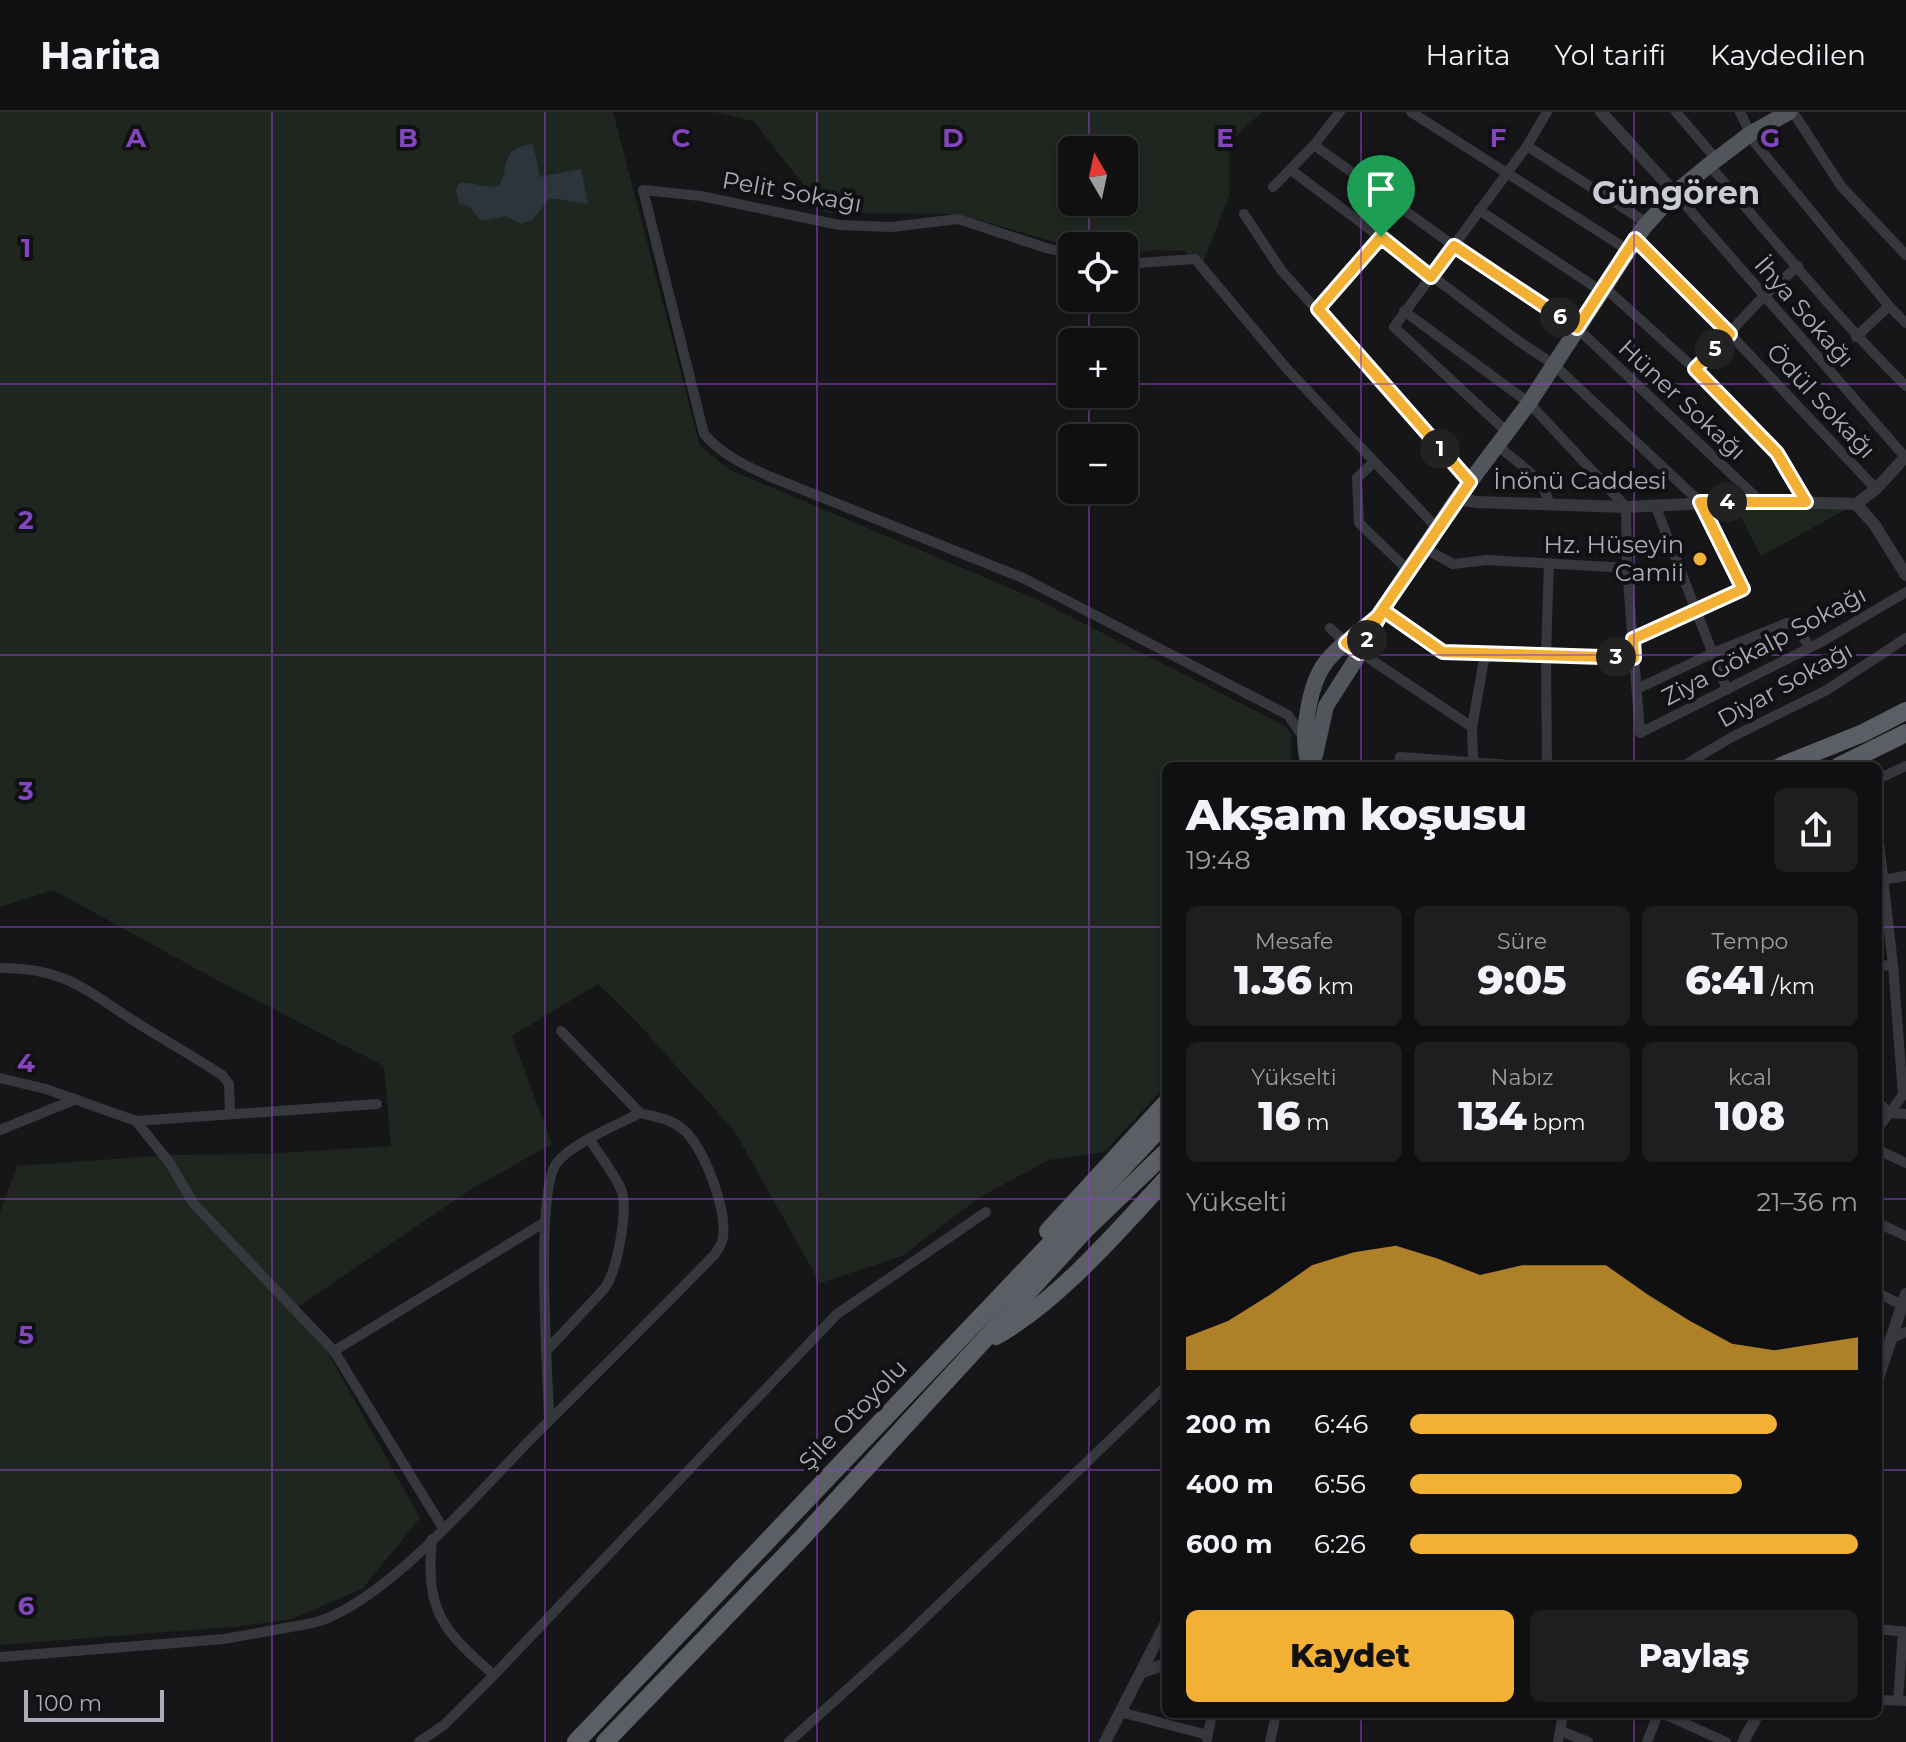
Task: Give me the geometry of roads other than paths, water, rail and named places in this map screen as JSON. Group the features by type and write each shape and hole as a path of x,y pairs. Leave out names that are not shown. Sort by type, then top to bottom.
{"highway":[{"path":"1863,733 1906,699"},
{"path":"1791,762 1863,733 1906,711"},
{"path":"1847,762 1906,733"},
{"path":"1867,752 1906,743"},
{"path":"975,1324 1062,1214 1162,1107"},
{"name":"Şile Otoyolu","path":"576,1742 1162,1126"},
{"name":"Şile Otoyolu","path":"605,1742 800,1540 1087,1228 1162,1156"},
{"path":"980,1345 1021,1322 1162,1183"}],"main road":[{"path":"1312,762 1326,706 1353,648 1457,499 1529,403 1647,223 1675,193 1712,162 1750,134 1791,112"},
{"path":"1308,762 1304,740 1322,669 1353,648"}],"street":[{"path":"1273,187 1314,145 1340,112"},
{"name":"Ödül Sokağı","path":"1411,112 1506,173 1632,244 1730,334 1876,489"},
{"path":"1547,112 1527,146 1394,327 1502,439 1548,496 1549,505"},
{"path":"1601,112 1675,193"},
{"path":"1676,112 1712,162 1856,337 1906,386"},
{"path":"1740,112 1750,134 1906,323"},
{"path":"1791,112 1841,186 1906,255"},
{"name":"Hüner Sokağı","path":"1314,145 1454,246 1577,328 1760,501"},
{"path":"1527,146 1647,223"},
{"path":"1291,170 1431,277 1553,364 1700,502 1743,589 1633,639"},
{"name":"Pelit Sokağı","path":"1058,251 958,219 891,227 839,225 701,196 643,190 704,434 711,442 737,462 771,477 1023,578 1288,715"},
{"name":"İhya Sokağı","path":"1675,193 1906,457"},
{"path":"1479,210 1602,289 1695,369 1777,453 1806,502"},
{"path":"1244,214 1281,270 1470,482"},
{"path":"1318,309 1381,237"},
{"path":"1138,263 1195,259 1288,370 1437,528"},
{"path":"1695,369 1764,296 1798,266"},
{"path":"1856,337 1889,306"},
{"path":"1404,311 1529,403 1626,507 1627,568 1637,689 1713,653 1794,623 1809,648"},
{"path":"1906,457 1876,489 1856,504 1874,524 1906,575"},
{"path":"1374,462 1357,478 1359,523 1408,570"},
{"name":"İnönü Caddesi","path":"1457,499 1626,507 1760,501 1856,504"},
{"path":"1655,505 1727,690"},
{"path":"1424,548 1453,564 1487,560 1627,568"},
{"path":"1547,762 1549,563"},
{"name":"Ziya Gökalp Sokağı","path":"1637,689 1640,733 1809,648 1906,592"},
{"path":"1380,613 1443,652 1634,658"},
{"path":"1330,628 1353,648 1472,727"},
{"name":"Diyar Sokağı","path":"1690,762 1732,737 1827,690 1906,638"},
{"path":"1399,762 1400,757 1473,762 1472,727 1485,654"},
{"path":"1304,740 1288,715 1300,714 1310,708"},
{"path":"1882,777 1906,766"},
{"path":"1882,882 1906,876"},
{"path":"1882,1123 1903,1095 1893,965 1883,930"},
{"path":"1882,966 1893,965"},
{"path":"0,968 54,973 80,984 222,1075 229,1084 230,1113"},
{"path":"0,1657 224,1639 327,1620 381,1587 432,1539 704,1265 724,1239 721,1209 704,1161 687,1133 670,1120 640,1113 561,1031"},
{"path":"0,1078 76,1099 136,1121 377,1104"},
{"path":"0,1130 76,1099"},
{"path":"1882,1106 1889,1113 1906,1114"},
{"path":"549,1421 545,1222 550,1177 557,1163 590,1140 640,1113"},
{"path":"136,1121 169,1162 194,1204 334,1351 443,1528"},
{"path":"548,1349 604,1289 615,1263 622,1225 623,1193 590,1140"},
{"path":"1882,1152 1906,1163"},
{"path":"419,1742 444,1725 494,1675 837,1314 986,1212"},
{"path":"334,1351 545,1222"},
{"path":"1882,1225 1906,1236"},
{"path":"1882,1294 1904,1300 1882,1364"},
{"path":"1891,1339 1906,1332"},
{"path":"789,1742 904,1638 1162,1390"},
{"path":"432,1539 433,1601 444,1626 467,1652 494,1675"},
{"path":"1882,1629 1904,1632 1902,1701 1882,1700"},
{"path":"1105,1742 1162,1631"},
{"path":"1142,1672 1162,1665"},
{"path":"1120,1712 1207,1739 1211,1718"},
{"path":"1270,1742 1275,1718"},
{"path":"1647,1742 1659,1718"},
{"path":"1670,1718 1726,1742"},
{"path":"1743,1742 1756,1718"},
{"path":"1560,1736 1588,1742"}],"place":[{"name":"Hz. Hüseyin Camii","path":"1700,559"}],"district":[{"name":"Güngören","path":"1676,193"}]}
